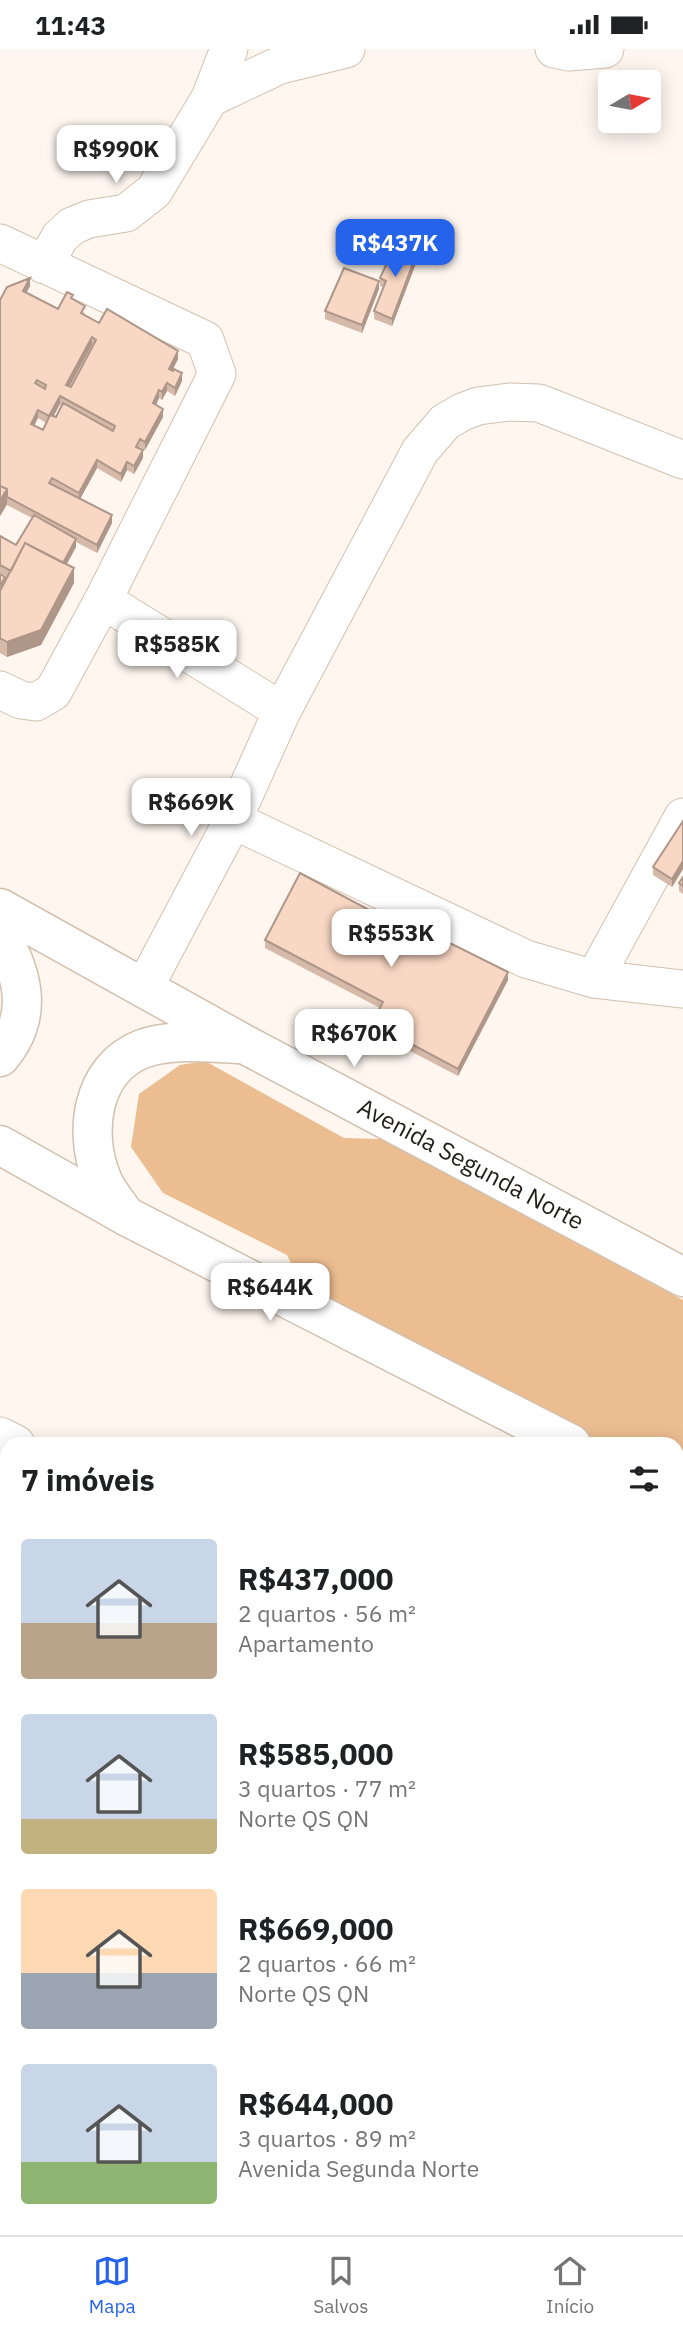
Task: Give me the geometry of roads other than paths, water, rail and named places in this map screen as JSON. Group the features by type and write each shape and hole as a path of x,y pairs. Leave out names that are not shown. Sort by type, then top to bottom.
{"main road":[{"name":"Avenida Segunda Norte","path":"0,908 244,1044 683,1277"},
{"path":"0,934 14,957 23,990 20,1021 8,1048 0,1057"},
{"path":"126,1216 102,1180 93,1146 93,1117 100,1087 114,1066 142,1049 175,1042 244,1044"},
{"path":"0,1145 126,1216 557,1437"}],"street":[{"path":"44,265 60,237 72,226 89,219 126,213 154,191 210,98 229,49"},
{"path":"210,98 281,65 346,49"},
{"path":"554,49 569,52 605,49"},
{"path":"0,690 22,700 36,702 53,692 103,600 217,374 205,340 1,245"},
{"path":"144,988 233,820 282,711 420,451 445,422 478,406 509,402 539,403 683,460"},
{"path":"103,600 282,711"},
{"path":"594,979 683,817"},
{"path":"233,820 526,959 594,979 683,989"}]}
